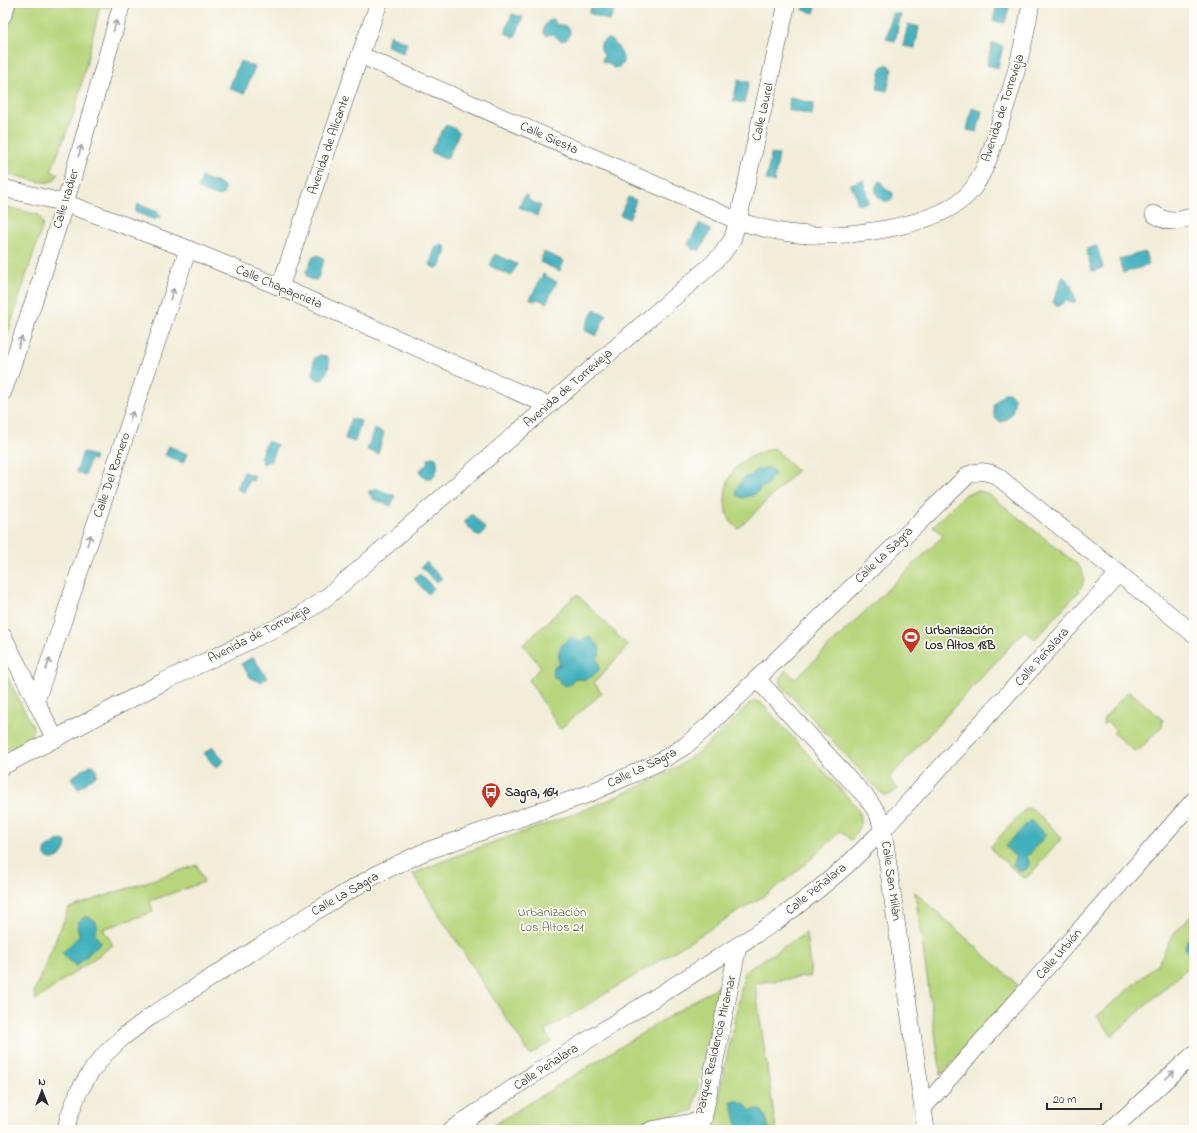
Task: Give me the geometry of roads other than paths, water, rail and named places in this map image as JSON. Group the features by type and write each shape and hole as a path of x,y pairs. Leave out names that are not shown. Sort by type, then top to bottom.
{"street":[{"path":"3,15 7,3"},
{"name":"Calle Iradier","path":"3,392 40,284 65,203 122,3"},
{"name":"Avenida de Alicante","path":"280,287 379,3"},
{"name":"Calle Laurel","path":"738,221 787,3"},
{"name":"Avenida de Torrevieja","path":"3,766 165,681 303,614 328,596 722,254 732,240 738,221 775,231 798,234 830,236 857,234 891,228 927,218 944,211 964,199 981,175 990,154 1009,97 1022,48 1031,3"},
{"name":"Calle Siesta","path":"360,55 738,221"},
{"name":"Calle Chapaprieta","path":"3,188 65,203 188,248 547,405"},
{"path":"1154,214 1162,220 1172,222 1194,216"},
{"name":"Calle Del Romero","path":"36,701 188,248"},
{"name":"Calle La Sagra","path":"66,1130 69,1116 79,1091 90,1073 104,1055 123,1037 154,1014 336,898 381,872 424,852 588,794 658,762 685,746 708,726 962,479 968,475 982,471 997,476 1119,572 1194,634"},
{"name":"Calle Peñalara","path":"451,1130 537,1072 777,921 815,892 883,830 1119,572"},
{"path":"3,636 55,739"},
{"name":"Calle San Millán","path":"757,679 867,798 878,814 883,830 926,1130"},
{"name":"Calle Urbión","path":"923,1108 1194,800"},
{"name":"Parque Residencia Miramar","path":"652,1130 702,1120 738,946"},
{"path":"1111,1130 1194,1054"}],"water":[{"path":"593,3 599,3 599,5 614,11 610,21 589,13"},
{"path":"805,3 817,3 814,13 803,10"},
{"path":"997,3 1010,3 1005,23 993,21"},
{"path":"893,13 901,14 895,41 886,39"},
{"path":"512,14 523,17 515,37 505,33"},
{"path":"552,19 557,25 564,25 568,27 570,34 566,40 560,40 552,34 545,35 545,26"},
{"path":"908,24 919,27 915,48 903,46"},
{"path":"390,35 407,43 403,53 386,45"},
{"path":"609,39 617,46 623,57 623,63 619,67 613,68 609,63 603,62 602,60 604,55 601,50 601,45 603,41"},
{"path":"992,43 1003,46 998,68 987,65"},
{"path":"240,61 255,67 244,94 229,88"},
{"path":"888,65 892,69 887,91 877,89 881,68"},
{"path":"738,80 749,82 744,103 733,101"},
{"path":"790,98 814,103 812,115 788,110"},
{"path":"972,108 982,111 977,132 967,130"},
{"path":"445,126 449,126 457,130 459,133 448,157 445,159 432,153 431,150"},
{"path":"771,154 779,155 774,182 766,180"},
{"path":"202,177 223,185 225,189 223,195 216,196 198,189"},
{"path":"863,180 869,202 858,205 854,189 850,186 851,184"},
{"path":"879,181 882,182 884,188 893,193 891,201 883,200 877,195 876,188"},
{"path":"525,195 528,196 528,200 541,206 537,216 519,207"},
{"path":"628,197 636,200 629,219 620,215"},
{"path":"138,204 158,212 157,214 160,215 160,218 155,218 155,220 135,212"},
{"path":"700,223 711,230 699,251 697,249 693,250 688,244"},
{"path":"440,245 445,246 446,252 442,258 442,264 440,267 435,268 431,266 430,262 436,247"},
{"path":"1097,246 1103,268 1092,271 1086,249"},
{"path":"544,252 564,261 560,271 540,262"},
{"path":"1145,252 1149,265 1123,273 1119,259"},
{"path":"495,254 517,264 511,276 490,266"},
{"path":"318,255 324,260 319,275 316,280 310,279 307,277 306,272 313,257"},
{"path":"543,274 557,282 546,303 538,299 534,301 530,299"},
{"path":"1063,276 1070,283 1076,301 1074,303 1066,301 1057,307 1053,302"},
{"path":"594,309 606,315 596,336 584,330"},
{"path":"320,355 327,356 329,365 324,378 322,380 317,380 313,376 314,360"},
{"path":"1004,393 1010,393 1014,397 1014,404 1012,412 1008,418 1001,422 994,416 994,406"},
{"path":"351,418 361,421 355,442 345,439"},
{"path":"374,429 384,433 378,454 367,450"},
{"path":"267,441 277,445 270,462 268,461 265,464 262,462 263,459 260,458"},
{"path":"169,446 187,454 183,463 165,455"},
{"path":"83,452 95,457 94,460 90,459 85,475 76,472"},
{"path":"429,458 436,458 437,461 436,472 432,478 425,478 421,475 420,470 427,464"},
{"path":"767,467 773,470 774,475 770,479 767,486 760,488 757,493 753,495 743,498 737,495 736,490 744,478 751,476 756,470"},
{"path":"244,472 255,476 253,481 249,480 244,492 237,489"},
{"path":"375,488 395,496 391,506 371,498 372,496 369,494 369,491 374,490"},
{"path":"472,514 486,529 481,536 477,536 464,522"},
{"path":"426,562 442,578 437,583 421,567"},
{"path":"420,574 434,588 428,594 414,579"},
{"path":"590,637 600,647 599,656 596,659 599,663 599,670 588,678 581,680 574,678 571,684 565,686 560,683 559,679 554,677 552,673 554,667 560,665 558,657 561,646 570,638 577,639 580,642 585,638"},
{"path":"253,657 267,678 261,682 251,678 241,664"},
{"path":"213,747 224,761 216,768 204,753"},
{"path":"90,765 96,768 96,776 78,789 71,778"},
{"path":"1030,820 1046,835 1027,857 1029,864 1027,868 1022,871 1018,871 1013,865 1016,857 1005,847"},
{"path":"63,840 66,842 66,846 62,854 52,859 45,856 47,847 56,841"},
{"path":"86,917 95,921 97,929 94,934 101,942 76,967 62,953 80,935 77,926 79,921"},
{"path":"1194,929 1194,949 1188,952 1185,948 1187,940 1190,939"},
{"path":"736,1100 745,1104 750,1111 759,1109 762,1111 766,1117 769,1130 738,1130 731,1101"}],"place":[{"name":"Urbanización Los Altos 18B","path":"911,654"},
{"name":"Sagra, 164","path":"491,809"}],"park label":[{"name":"Urbanización Los Altos 21","path":"552,920"}]}
